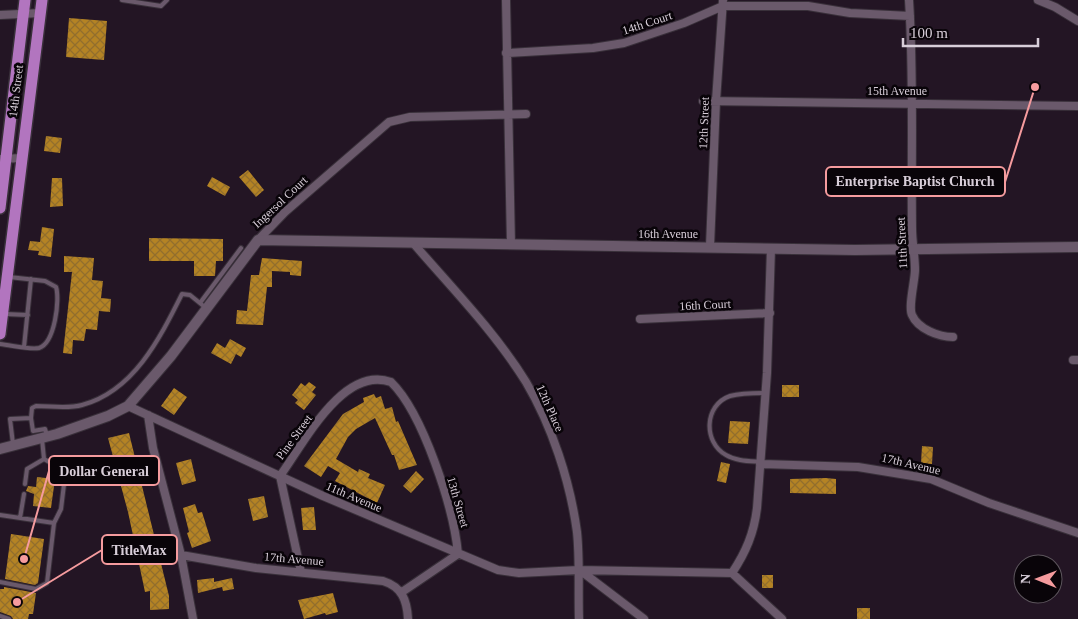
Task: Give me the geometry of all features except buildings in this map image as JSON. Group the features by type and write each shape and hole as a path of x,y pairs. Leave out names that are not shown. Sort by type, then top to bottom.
{"main road":[{"name":"14th Street","path":"0,208 3,158 25,0"},
{"name":"14th Street","path":"0,334 3,314 3,276 22,158 42,0"}],"street":[{"path":"506,0 511,245"},
{"name":"11th Street","path":"910,0 912,230 915,270 910,312 916,322 925,328 942,337 953,337"},
{"path":"1038,0 1078,20"},
{"name":"14th Court","path":"506,52 593,48 624,44 684,23 723,3 808,6 850,13 910,16"},
{"name":"12th Street","path":"710,246 716,101 723,3"},
{"path":"0,15 41,13"},
{"path":"703,100 716,101"},
{"name":"15th Avenue","path":"716,101 912,102 1078,106"},
{"path":"507,113 526,114"},
{"name":"Ingersol Court","path":"128,406 171,356 203,306 258,240 285,212 388,122 410,116 507,113"},
{"path":"3,158 22,158"},
{"name":"16th Avenue","path":"258,240 414,244 771,248 1078,247"},
{"name":"12th Place","path":"414,244 496,339 526,382 549,430 566,479 577,532 579,619"},
{"path":"732,573 746,549 754,529 770,314 771,248"},
{"name":"16th Court","path":"640,319 770,314"},
{"name":"Pine Street","path":"301,572 280,476 324,415 345,392 362,381 382,379"},
{"name":"13th Street","path":"382,379 392,382 401,393 427,446 446,494 456,534 458,554"},
{"path":"0,449 45,438 108,416 128,406"},
{"name":"11th Avenue","path":"128,406 280,476 498,570 519,573 579,570"},
{"path":"148,415 157,462 181,555 193,619"},
{"name":"17th Avenue","path":"760,463 858,467 931,479 989,503 1078,533"},
{"path":"408,619 402,592 458,554"},
{"name":"17th Avenue","path":"181,555 256,568 383,581 394,584 402,592"},
{"path":"579,570 732,573 782,619"},
{"path":"579,570 610,591 644,619"}],"lane":[{"path":"122,0 161,6 167,0"},
{"path":"44,459 45,428 32,431 32,408 36,406 81,405 115,389 137,370 164,330 182,294 190,296 203,306 241,248"},
{"path":"0,344 39,348 47,343 52,332 58,293 56,287 46,281 3,276"},
{"path":"24,346 32,279"},
{"path":"3,314 28,315"},
{"path":"760,463 739,460 726,455 715,445 710,435 710,418 717,404 729,397 765,393"},
{"path":"13,447 10,419 31,418"},
{"path":"25,484 23,476 27,469 44,459"},
{"path":"0,582 36,589 47,583 54,523 62,509 65,476 58,467 44,459"},
{"path":"17,496 23,495 20,518"},
{"path":"0,515 54,523"},
{"path":"0,616 9,619"}],"place":[{"name":"Enterprise Baptist Church","path":"1035,87"},
{"name":"Dollar General","path":"24,559"},
{"name":"TitleMax","path":"17,602"}]}
